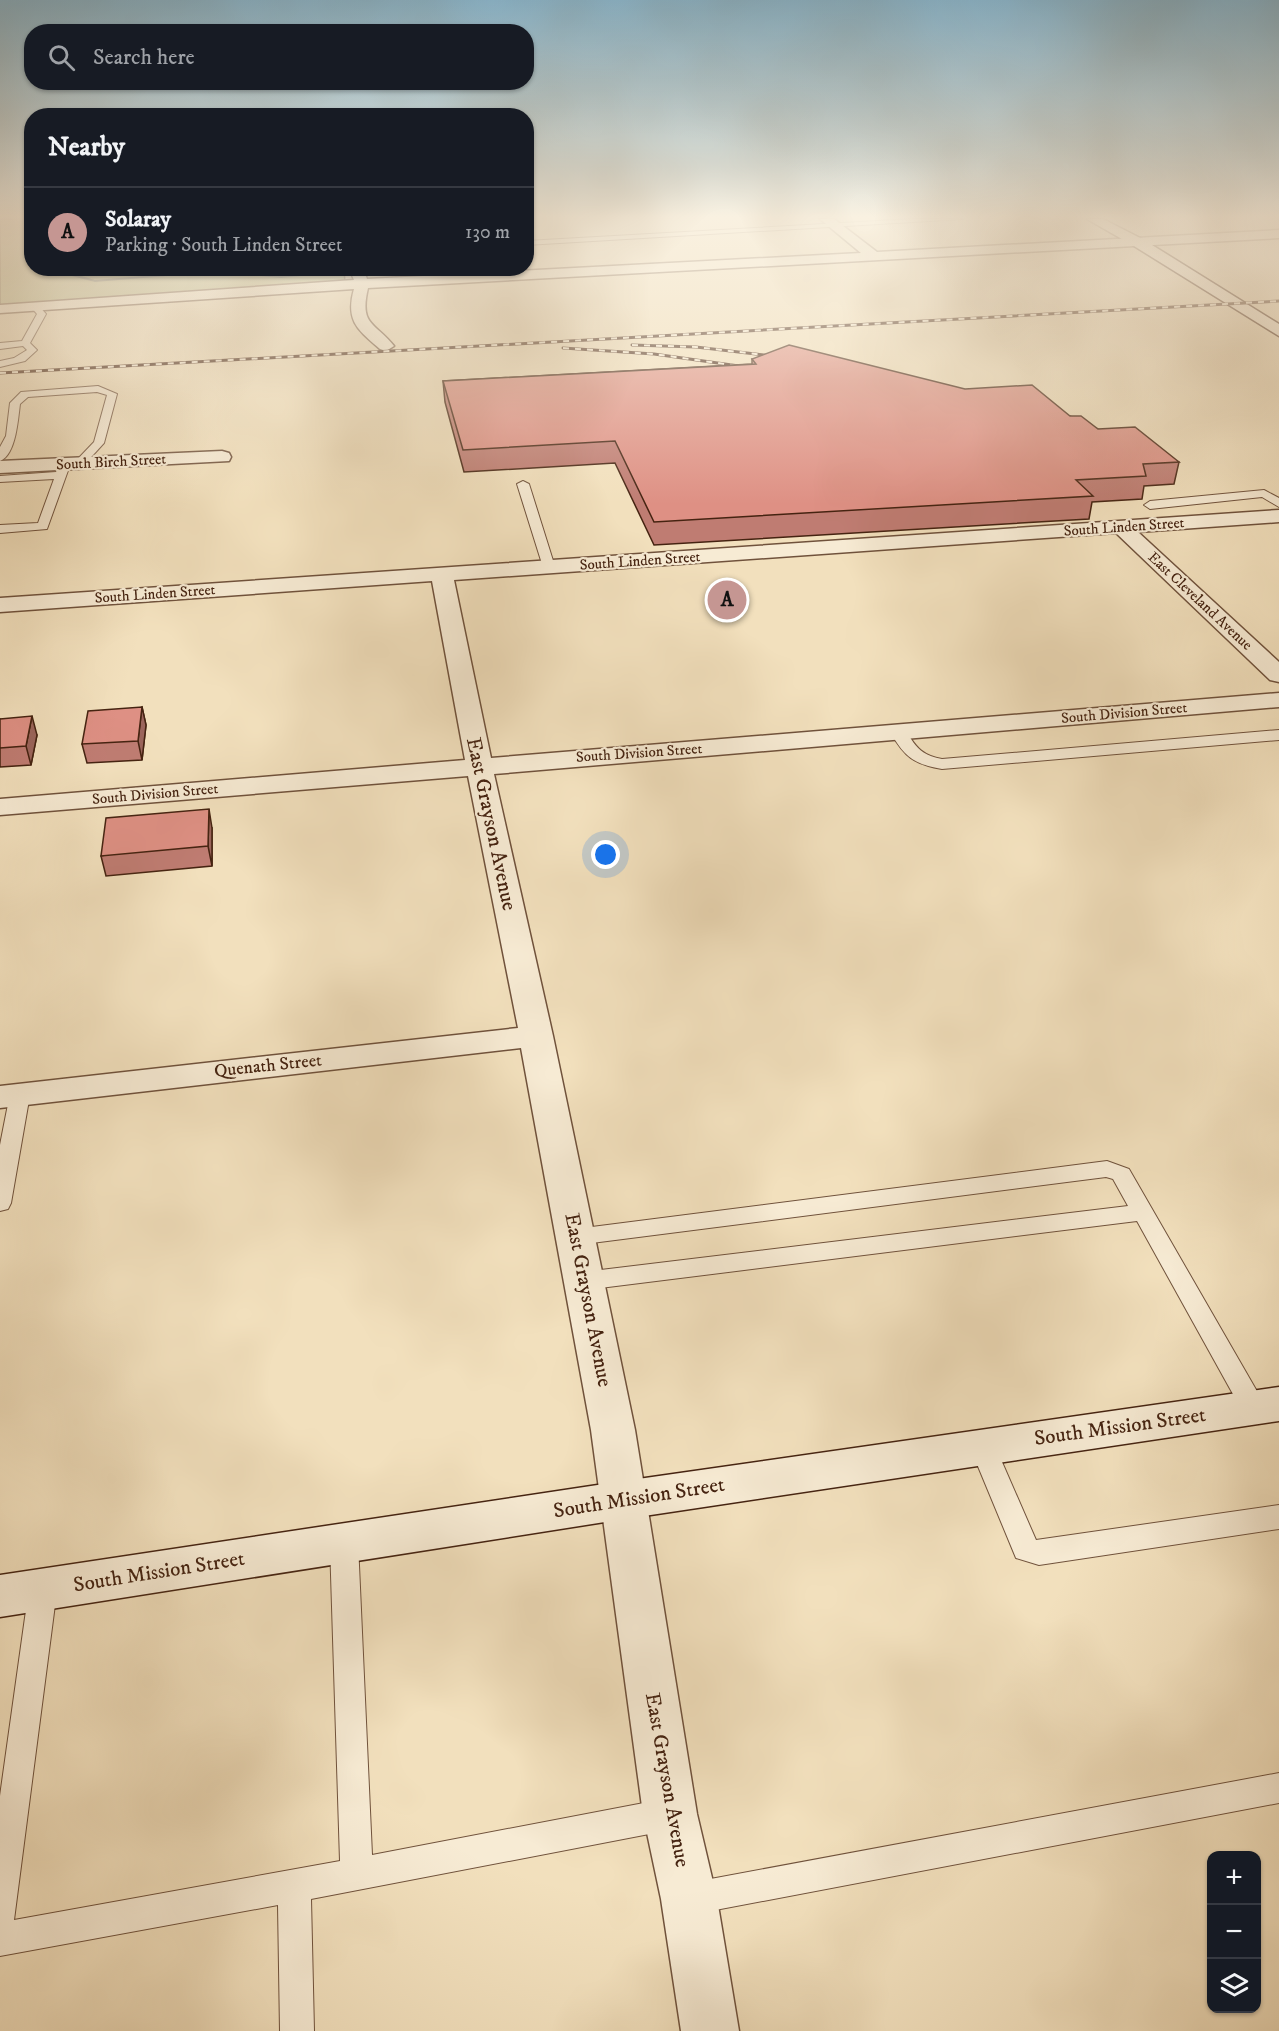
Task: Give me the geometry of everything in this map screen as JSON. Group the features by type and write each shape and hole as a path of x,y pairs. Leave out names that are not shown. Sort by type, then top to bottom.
{"street":[{"path":"359,314 362,326 386,346"},
{"path":"1252,314 1279,331"},
{"name":"South Birch Street","path":"0,467 68,468 222,457"},
{"name":"South Linden Street","path":"0,605 1279,516"},
{"name":"East Cleveland Avenue","path":"1122,528 1279,675"},
{"name":"East Grayson Avenue","path":"442,574 576,1237 624,1500 670,1814 689,1899 710,2031"},
{"name":"South Division Street","path":"0,807 479,765 1279,700"},
{"name":"Quenath Street","path":"10,1096 536,1036"},
{"name":"South Mission Street","path":"21,1593 624,1500 1266,1406"}],"lane":[{"path":"25,343 42,314"},
{"path":"0,346 25,343"},
{"path":"0,364 28,356 32,350 25,343"},
{"path":"0,458 11,436 15,403 25,394 98,389 112,394 99,443 68,468 43,526 0,530"},
{"path":"0,479 68,468"},
{"path":"523,484 549,567"},
{"path":"1150,505 1264,493 1279,503"},
{"path":"898,732 909,752 923,761 942,764 1279,735"},
{"path":"0,1203 10,1096"},
{"path":"576,1237 1107,1169 1122,1174 1143,1212 1266,1406"},
{"path":"584,1281 1143,1212"},
{"path":"983,1447 1026,1550 1040,1553 1279,1517"},
{"path":"345,1543 357,1874"},
{"path":"0,1914 21,1593"},
{"path":"689,1899 1279,1788"},
{"path":"0,1939 294,1886 670,1814"},
{"path":"294,1886 297,2031"}],"building":[{"path":"789,345 965,389 1032,385 1070,416 1081,416 1098,429 1135,427 1179,462 1143,464 1146,476 1076,480 1093,496 654,522 615,441 463,450 443,381 756,364 752,359"},
{"path":"142,707 138,741 82,744 88,711"},
{"path":"32,716 26,746 0,748 0,719"},
{"path":"209,809 208,846 101,856 106,818"}],"railway":[{"path":"0,373 1052,314"},
{"path":"632,345 696,347 782,357"},
{"path":"563,348 654,354 753,368"}],"place":[{"name":"Solaray","path":"727,600"}]}
